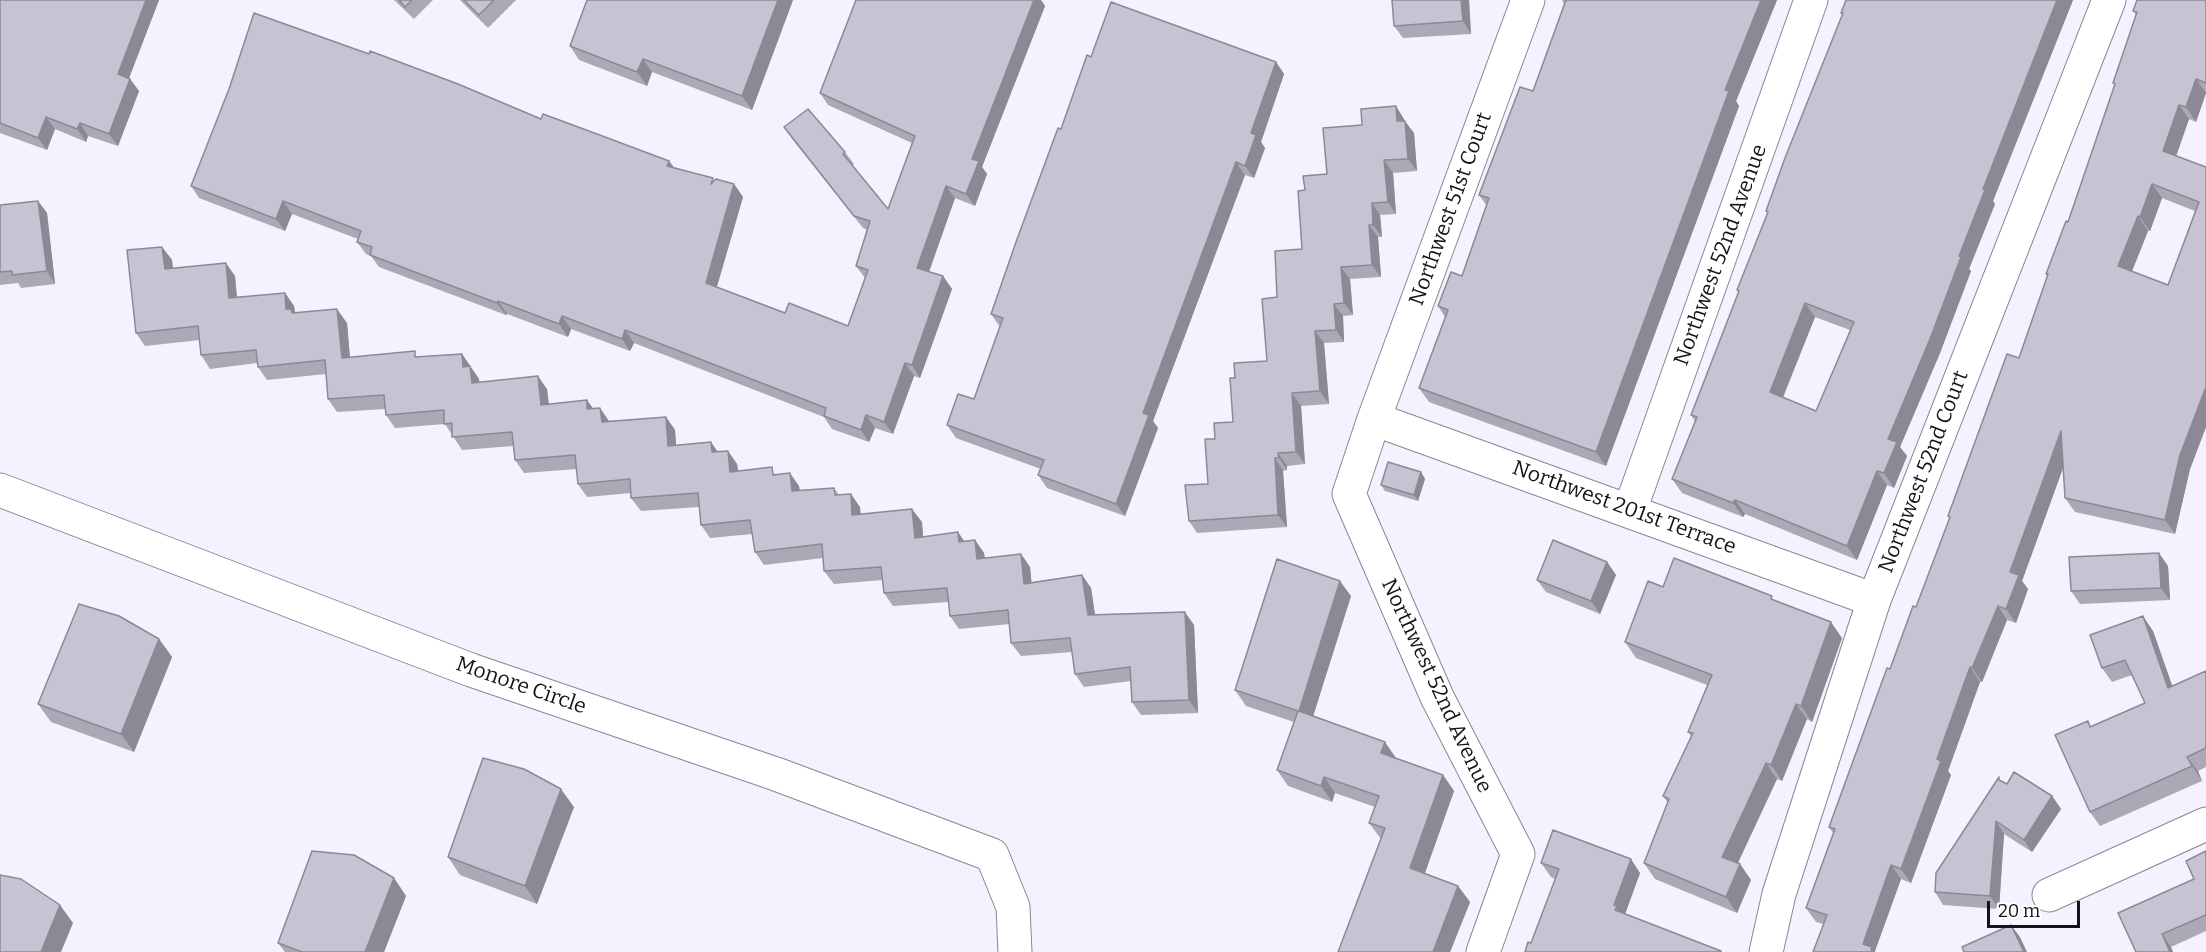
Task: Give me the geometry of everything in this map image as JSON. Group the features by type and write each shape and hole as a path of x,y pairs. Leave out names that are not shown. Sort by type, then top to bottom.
{"street":[{"name":"Northwest 51st Court","path":"1374,418 1528,0"},
{"name":"Northwest 52nd Avenue","path":"1630,510 1811,0"},
{"name":"Northwest 52nd Court","path":"1766,952 1779,894 1874,600 2109,0"},
{"name":"Northwest 201st Terrace","path":"1374,418 1874,600"},
{"name":"Northwest 52nd Avenue","path":"1374,418 1350,494 1437,697 1518,854 1483,952"},
{"name":"Monore Circle","path":"0,490 471,670 776,774 992,855 1013,907 1015,952"},
{"path":"2049,895 2206,824"}],"building":[{"path":"0,0 146,0 118,74 130,79 109,134 80,123 77,129 46,117 38,138 0,123"},
{"path":"399,0 412,0 405,7"},
{"path":"464,0 494,0 479,15"},
{"path":"587,0 778,0 742,96 643,59 637,72 570,46"},
{"path":"856,0 1034,0 972,159 979,161 966,194 946,186 917,268 943,276 912,365 905,363 884,422 866,415 861,430 824,416 826,408 625,330 622,339 562,316 559,324 370,255 372,247 357,242 361,231 283,201 276,219 191,186 229,89 254,13 369,54 370,51 458,84 541,119 543,114 597,134 669,161 667,166 713,178 711,184 716,179 734,184 706,283 785,313 789,303 848,326 868,270 856,266 870,221 854,216 784,127 808,109 845,152 843,154 888,209 915,136 820,93"},
{"path":"1392,0 1461,0 1463,21 1394,26"},
{"path":"1566,0 1761,0 1725,90 1729,91 1596,452 1419,388 1448,310 1438,306 1451,272 1462,276 1489,198 1479,195 1520,87 1533,91"},
{"path":"1846,0 2057,0 1983,189 1985,190 1930,339 1888,439 1897,442 1884,473 1877,471 1847,546 1735,500 1733,503 1672,479 1697,417 1691,415 1768,212 1766,211 1785,158 1843,13 1841,13","holes":["1805,303 1854,322 1816,411 1770,392"]},
{"path":"2137,0 2206,0 2206,83 2196,79 2186,107 2179,105 2163,151 2206,167 2206,387 2180,455 2165,520 2065,498 2061,431 2010,572 2019,575 2006,609 1998,606 1972,668 1970,667 1937,759 1941,761 1901,869 1891,865 1863,944 1872,947 1871,950 1874,952 1813,952 1827,915 1806,908 1835,829 1829,827 1887,668 1890,669 1913,606 1916,607 1950,517 1948,516 2007,354 2019,358 2048,274 2046,274 2066,221 2068,222 2115,84 2113,83 2137,12 2133,11","holes":["2152,184 2199,202 2168,285 2118,266"]},
{"path":"1111,2 1276,62 1251,133 1256,135 1245,166 1236,162 1143,413 1149,415 1116,504 1038,475 1044,460 947,425 958,394 974,399 1003,318 991,314 1058,128 1061,129 1087,55 1091,57"},
{"path":"1396,106 1397,121 1405,121 1408,159 1384,160 1388,202 1372,203 1373,225 1369,225 1372,265 1341,267 1344,303 1334,304 1336,330 1315,331 1320,391 1292,393 1296,452 1278,453 1279,458 1275,458 1278,515 1189,521 1185,485 1208,484 1205,439 1215,439 1214,423 1233,422 1230,378 1235,378 1234,363 1267,361 1262,299 1277,297 1275,251 1302,249 1298,191 1305,190 1303,176 1327,174 1323,128 1362,125 1361,109"},
{"path":"38,201 47,271 12,275 12,271 0,272 0,205"},
{"path":"162,247 165,269 226,263 229,298 285,293 286,309 291,309 292,313 337,309 342,358 415,351 415,357 462,354 463,367 470,366 472,383 538,376 541,405 587,400 587,409 600,408 602,422 666,417 668,446 711,442 712,452 728,451 730,472 772,467 773,475 790,473 792,491 834,488 835,495 851,494 852,515 912,509 915,538 958,532 959,542 975,540 977,559 1021,554 1024,584 1082,575 1088,615 1185,612 1189,700 1132,702 1130,667 1075,674 1070,638 1011,643 1008,610 950,616 947,588 884,593 881,567 824,571 822,544 755,552 750,520 701,525 698,493 631,498 630,479 578,484 575,455 515,460 512,432 452,437 452,423 444,424 444,410 386,415 384,395 328,399 325,360 258,367 256,350 201,355 198,326 136,333 127,250"},
{"path":"1388,462 1421,472 1414,495 1381,485"},
{"path":"1553,540 1607,562 1591,601 1537,580"},
{"path":"2159,553 2161,588 2071,591 2069,557"},
{"path":"1674,558 1772,596 1771,599 1831,622 1801,706 1796,704 1771,765 1766,763 1722,857 1740,864 1726,897 1644,863 1669,799 1663,796 1693,733 1688,732 1712,675 1625,642 1648,581 1663,587"},
{"path":"1277,559 1340,581 1299,711 1385,742 1381,753 1443,775 1410,868 1458,886 1433,952 1338,952 1385,828 1369,823 1379,796 1324,777 1321,786 1277,770 1298,711 1235,690"},
{"path":"79,604 119,616 159,639 121,734 38,704"},
{"path":"2143,616 2168,688 2206,671 2206,748 2187,757 2192,766 2090,812 2055,735 2088,721 2090,727 2145,703 2125,660 2102,668 2090,635"},
{"path":"483,758 524,769 561,789 525,886 448,857"},
{"path":"2014,772 2052,796 2024,840 1996,821 1990,896 1935,892 1936,873 1999,777 1999,780 2007,784"},
{"path":"1553,830 1631,859 1614,905 1617,906 1615,910 1721,952 1525,952 1528,942 1531,943 1559,869 1541,863"},
{"path":"312,851 354,855 394,878 365,952 302,952 278,943"},
{"path":"2206,851 2206,915 2162,934 2170,952 2136,952 2118,913 2194,879 2186,861"},
{"path":"0,875 21,879 60,905 41,952 0,952"},
{"path":"2011,925 2024,952 1964,952 1962,947"}]}
